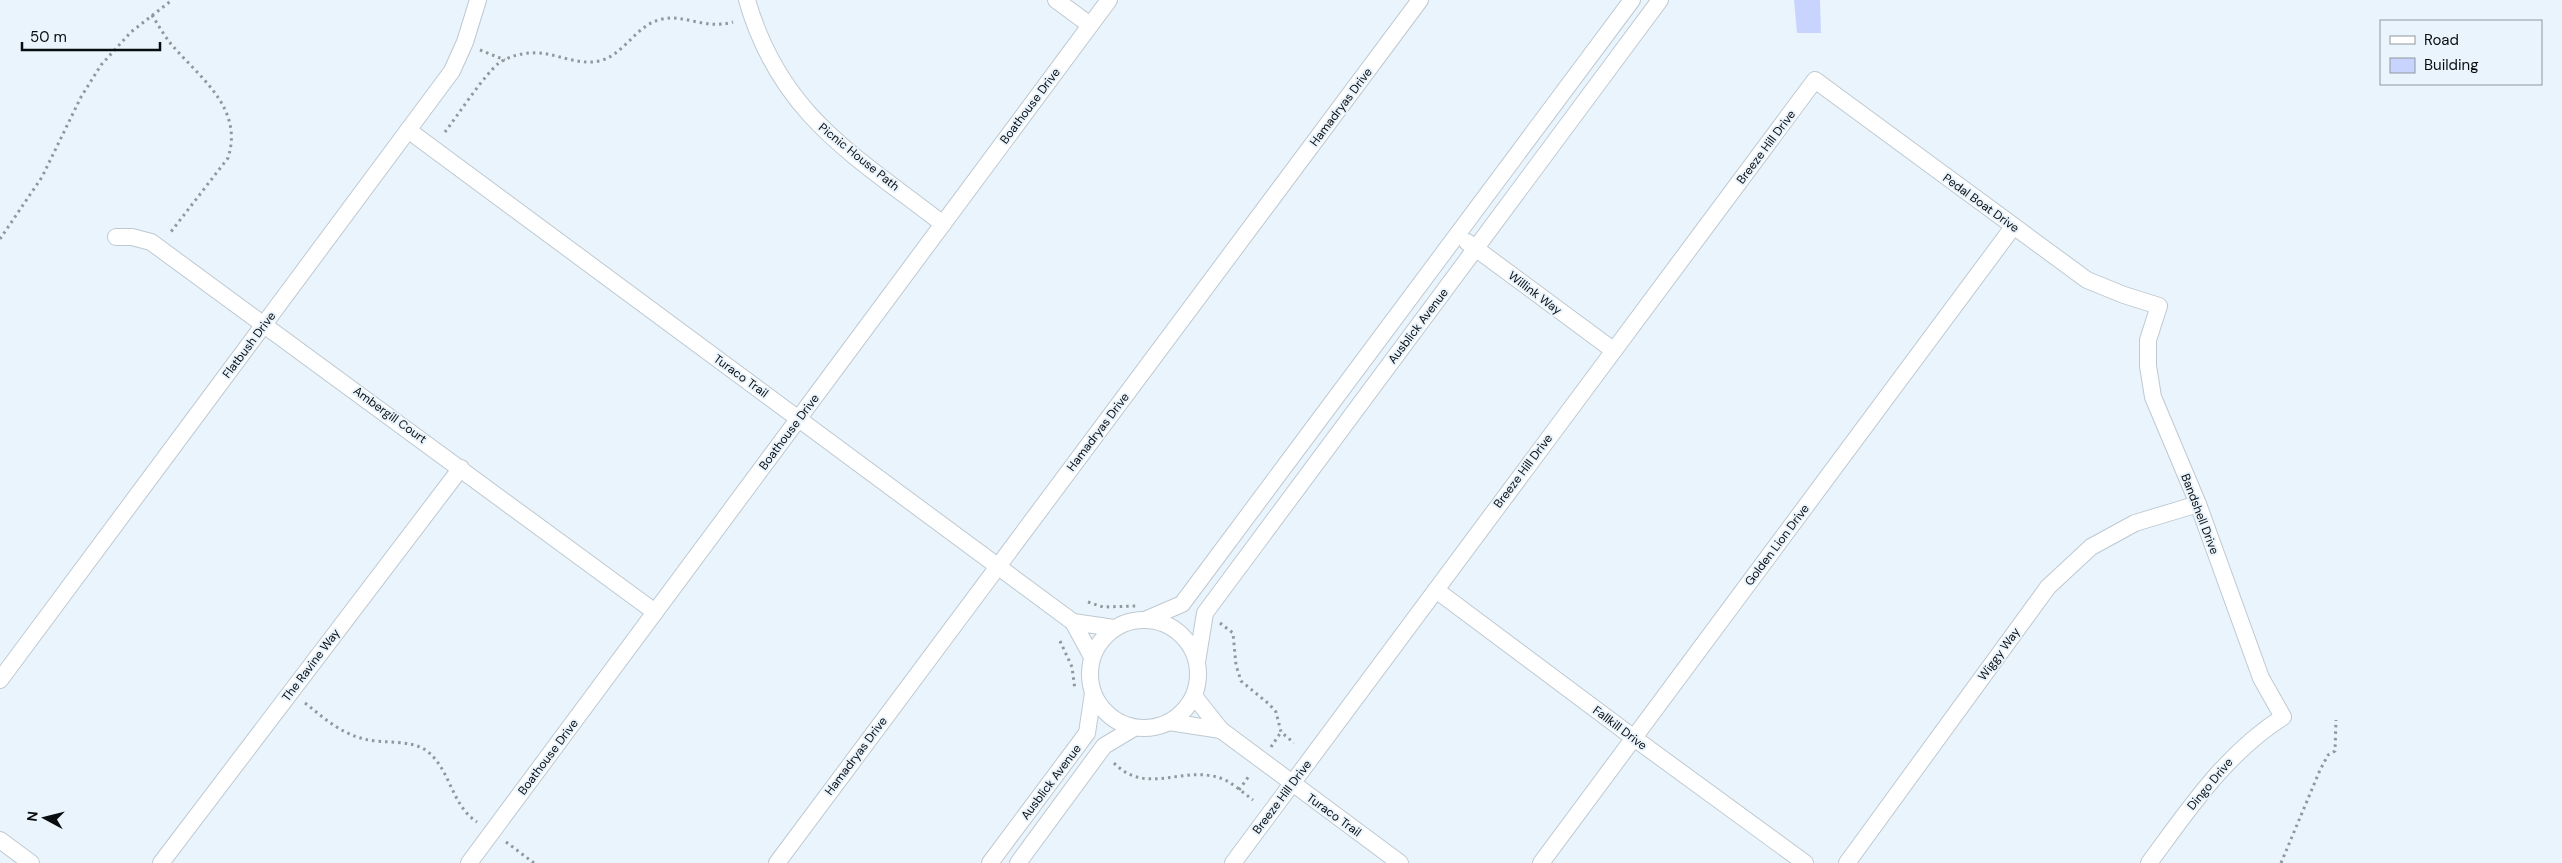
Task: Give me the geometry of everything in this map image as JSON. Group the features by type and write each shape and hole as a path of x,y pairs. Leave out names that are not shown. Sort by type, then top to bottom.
{"street":[{"name":"Flatbush Drive","path":"0,680 452,71 465,42 478,0"},
{"name":"Picnic House Path","path":"747,0 761,44 778,75 798,104 822,130 943,224"},
{"path":"1056,0 1090,25"},
{"name":"Boathouse Drive","path":"469,863 1109,0"},
{"name":"Hamadryas Drive","path":"776,863 1420,0"},
{"name":"Ausblick Avenue","path":"1147,619 1182,604 1632,0"},
{"name":"Ausblick Avenue","path":"1197,662 1205,614 1660,0"},
{"name":"Pedal Boat Drive","path":"1815,80 2013,228 2087,280 2124,295 2159,306"},
{"name":"Breeze Hill Drive","path":"1233,863 1815,80"},
{"name":"Turaco Trail","path":"408,130 1074,622 1092,657"},
{"name":"Golden Lion Drive","path":"1541,863 2013,228"},
{"name":"Willink Way","path":"1457,235 1613,350"},
{"name":"Ambergill Court","path":"116,237 151,242 265,323 656,612"},
{"name":"Bandshell Drive","path":"2159,306 2148,340 2148,366 2153,397 2198,504 2261,678 2282,717"},
{"name":"The Ravine Way","path":"162,863 460,468"},
{"name":"Wiggy Way","path":"1847,863 2048,586 2090,547 2135,522 2198,504"},
{"name":"Fallkill Drive","path":"1436,590 1634,738 1806,863"},
{"path":"1147,619 1164,623 1179,632 1190,645 1197,662 1198,679 1194,696 1184,711 1169,722 1152,728 1134,728 1116,721 1103,709 1093,693 1090,675 1092,657 1101,640 1114,628 1130,621 1147,619"},
{"name":"Turaco Trail","path":"1074,622 1114,628"},
{"name":"Ausblick Avenue","path":"990,863 1087,733 1093,693"},
{"name":"Turaco Trail","path":"1194,696 1221,730 1400,863"},
{"name":"Dingo Drive","path":"2149,863 2202,790 2239,750 2282,717"},
{"name":"Turaco Trail","path":"1169,722 1221,730"},
{"name":"Ausblick Avenue","path":"1018,863 1104,746 1134,728"},
{"path":"0,840 31,863"}],"path":[{"path":"0,239 42,177 81,96 101,65 131,32 172,0"},
{"path":"152,15 170,42 224,105 231,132 232,147 228,158 170,233"},
{"path":"445,132 499,63 516,55 531,53 587,62 598,61 617,52 646,25 662,19 708,25 733,22"},
{"path":"480,50 505,60"},
{"path":"1219,622 1233,633 1236,665 1241,680 1276,712 1281,732 1294,743"},
{"path":"1060,641 1072,667 1075,692"},
{"path":"305,704 348,734 379,742 416,746 426,750 441,769 462,810 477,822"},
{"path":"2281,863 2320,770 2328,755 2335,751 2336,720"},
{"path":"1271,747 1281,732"},
{"path":"1114,763 1123,772 1138,778 1153,780 1195,774 1224,778 1253,800"},
{"path":"1239,790 1249,776"},
{"path":"506,842 534,863"}],"building":[{"path":"1794,0 1820,0 1821,33 1797,33"}]}
